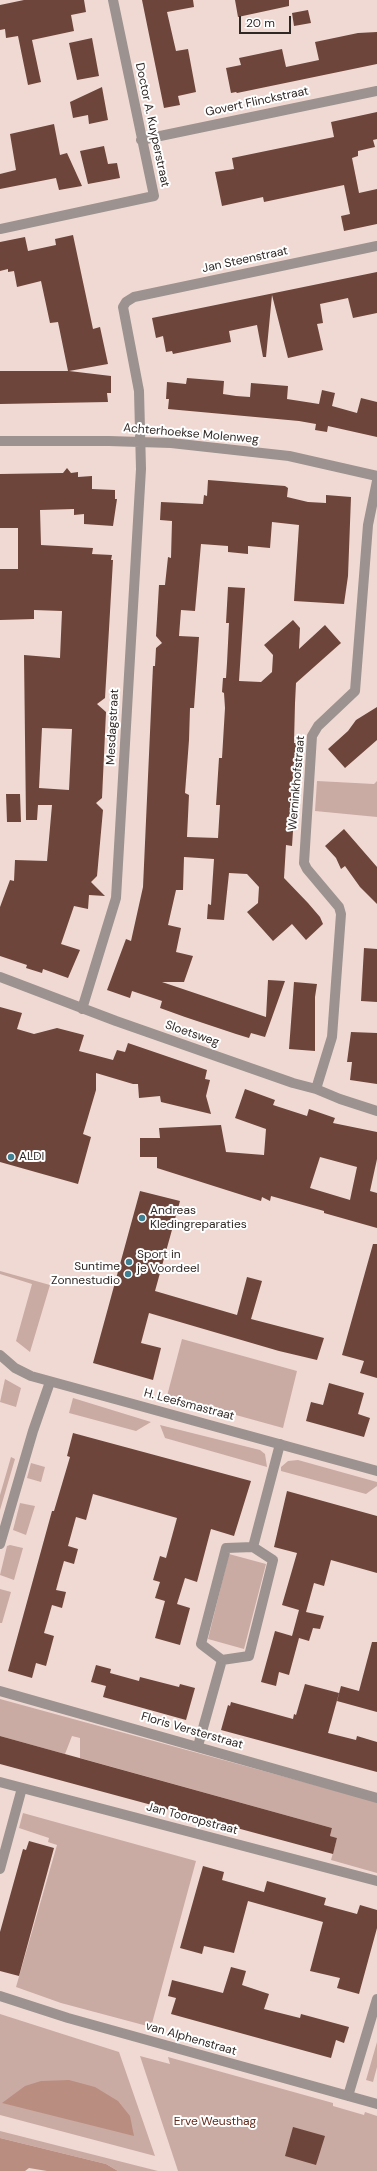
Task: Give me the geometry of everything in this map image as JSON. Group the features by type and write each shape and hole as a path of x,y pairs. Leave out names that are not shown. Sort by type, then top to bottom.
{"street":[{"name":"Doctor A. Kuyperstraat","path":"0,229 96,210 154,196 141,140 113,0"},
{"name":"Govert Flinckstraat","path":"141,140 377,91"},
{"name":"Jan Steenstraat","path":"123,307 126,302 134,297 377,246"},
{"name":"Mesdagstraat","path":"82,1009 116,898 142,442 139,391 123,307"},
{"name":"Achterhoekse Molenweg","path":"0,441 142,442 289,456 377,476"},
{"name":"Werninkhofstraat","path":"316,1089 332,1037 341,914 339,907 307,869 304,863 312,736 318,726 355,691 368,525 377,482"},
{"name":"Sloetsweg","path":"0,978 82,1009 293,1084 316,1089 340,1100 377,1111"},
{"name":"H. Leefsmastraat","path":"0,1355 15,1368 26,1374 50,1382 377,1471"},
{"path":"0,1544 31,1437 50,1382"},
{"path":"253,1547 280,1444"},
{"path":"253,1547 273,1560 249,1656 222,1660 201,1644 226,1548 253,1547"},
{"path":"198,1746 222,1660"},
{"name":"Floris Versterstraat","path":"0,1691 377,1798"},
{"name":"Jan Tooropstraat","path":"0,1782 377,1881"},
{"path":"0,1869 22,1788"},
{"name":"van Alphenstraat","path":"0,1996 68,2018 377,2104"},
{"path":"348,2096 377,1999"}],"green space":[{"path":"317,781 374,784 377,781 377,817 315,811"},
{"path":"0,1271 50,1285 30,1352 16,1341 32,1284 0,1274"},
{"path":"182,1339 297,1371 283,1428 167,1396"},
{"path":"5,1379 21,1388 16,1407 0,1402"},
{"path":"73,1398 151,1422 136,1431 69,1413"},
{"path":"160,1425 260,1450 265,1454 267,1467 165,1438"},
{"path":"11,1457 15,1459 0,1510 0,1495"},
{"path":"298,1460 377,1482 377,1486 366,1494 281,1471 281,1467 288,1461"},
{"path":"31,1463 45,1467 41,1482 27,1478"},
{"path":"20,1503 35,1506 26,1535 13,1530"},
{"path":"10,1545 23,1548 14,1580 0,1575 7,1546"},
{"path":"229,1554 266,1564 244,1649 208,1639"},
{"path":"0,1589 11,1592 2,1623 0,1623"},
{"path":"0,1699 377,1802 377,1873 331,1860 337,1838 330,1836 332,1828 80,1758 80,1738 72,1736 65,1754 0,1736"},
{"path":"23,1813 196,1861 151,2027 61,2003 16,1987 57,1845 48,1842 49,1838 19,1828"},
{"path":"0,2014 119,2052 155,2156 0,2115"},
{"path":"377,2042 377,2067 373,2082 366,2080"},
{"name":"Erve Weusthag","path":"140,2056 170,2064 168,2057 333,2103 333,2106 364,2115 365,2112 377,2116 377,2171 178,2171"},
{"path":"0,2131 158,2171 118,2171 106,2164 0,2138"}],"shaded area":[{"path":"69,2080 95,2087 118,2101 130,2116 134,2136 2,2103 25,2086 41,2081"},
{"path":"0,2138 106,2164 118,2171 47,2171 29,2168 25,2171 0,2171"}],"building":[{"path":"24,0 84,0 86,12 71,15 74,31 32,40 41,82 28,85 18,36 6,38 5,29 0,30 0,5"},
{"path":"142,0 193,0 194,7 167,12 176,51 188,49 196,92 178,96 180,105 164,108"},
{"path":"235,0 289,0 289,6 238,17"},
{"path":"308,10 311,23 294,26 292,13"},
{"path":"377,32 377,64 231,93 226,68 241,65 239,58 282,49 286,67 319,60 315,42 358,33"},
{"path":"92,38 99,76 77,80 69,43"},
{"path":"102,87 108,120 89,124 88,115 73,118 70,102"},
{"path":"377,112 377,139 373,140 375,147 358,151 358,156 352,158 359,193 377,189 377,224 344,231 341,216 350,214 344,185 264,202 263,197 222,206 215,172 234,169 232,158 334,137 331,122"},
{"path":"54,124 60,155 67,153 82,186 59,190 56,178 0,189 0,174 16,170 10,134"},
{"path":"104,146 108,164 117,163 120,178 88,184 80,151"},
{"path":"73,235 93,329 100,327 108,364 69,371 111,376 111,393 107,393 108,402 0,404 0,371 68,371 58,322 50,323 41,281 17,287 14,271 8,272 8,269 0,271 0,242 25,237 28,251 56,245 55,239"},
{"path":"377,272 377,313 353,318 348,298 320,304 323,323 317,324 323,350 288,358 272,295 266,357 263,357 257,325 229,331 231,342 173,354 172,351 166,352 163,336 156,338 152,318"},
{"path":"187,378 224,381 223,394 236,396 250,397 251,383 288,386 287,399 319,404 322,390 335,393 332,406 357,413 361,398 377,402 377,437 328,426 327,432 315,430 316,424 299,421 168,409 169,399 166,399 167,382 186,384"},
{"path":"67,468 71,473 78,472 78,477 92,476 92,489 115,490 115,499 117,499 113,526 84,524 84,514 74,515 74,509 40,510 41,545 93,548 92,554 112,555 111,560 113,560 105,698 97,704 106,712 102,798 96,803 103,810 97,876 91,882 105,896 89,895 88,909 74,906 61,944 80,950 68,978 43,969 42,973 26,968 27,965 0,956 0,907 10,880 14,881 15,860 47,861 52,805 38,805 37,820 26,820 24,655 60,658 62,611 34,610 34,619 0,620 0,569 18,569 18,528 0,528 0,474 63,473","holes":["42,728 72,729 69,790 39,788"]},
{"path":"208,480 285,486 288,488 287,497 308,502 326,503 326,495 351,497 348,576 344,604 294,601 299,525 272,522 270,548 248,546 248,554 228,552 228,546 201,544 195,611 181,610 179,636 199,637 194,708 190,708 185,793 189,795 187,837 218,838 220,805 216,805 219,758 222,758 225,708 224,693 222,692 223,678 226,678 227,663 229,623 226,623 228,587 245,588 239,681 261,682 272,672 273,655 264,645 293,620 300,628 299,649 325,625 341,643 296,683 294,743 300,743 290,792 296,786 292,846 286,845 284,878 320,917 323,924 306,940 292,924 273,941 247,912 258,903 259,887 247,874 229,873 224,920 207,919 208,904 211,905 214,859 184,857 183,890 176,890 168,925 181,928 176,952 193,956 184,982 162,982 266,1017 268,980 285,981 265,1037 251,1033 249,1038 185,1017 160,1008 162,1001 132,991 130,998 107,990 126,939 131,941 143,887 153,666 155,666 156,648 162,643 156,636 159,585 165,585 168,557 171,558 172,521 160,520 161,502 203,504 204,495 207,496"},
{"path":"377,707 377,740 345,768 328,749 348,731 356,720"},
{"path":"6,794 20,794 21,822 7,822"},
{"path":"344,829 377,867 377,904 360,887 345,866 341,869 336,858 325,846"},
{"path":"364,948 377,949 377,1002 361,1001"},
{"path":"294,982 317,984 315,997 315,1051 289,1049"},
{"path":"0,1007 22,1013 17,1029 34,1034 57,1028 84,1035 79,1051 113,1060 117,1050 125,1052 128,1043 207,1070 205,1079 210,1080 206,1096 211,1114 161,1102 160,1096 139,1098 138,1084 133,1084 96,1073 96,1090 83,1134 91,1137 78,1184 0,1162"},
{"path":"351,1032 377,1033 377,1084 350,1080 352,1062 347,1062"},
{"path":"245,1089 275,1100 273,1105 307,1116 309,1109 335,1118 333,1123 377,1132 377,1159 370,1191 377,1193 377,1228 271,1196 270,1201 262,1197 261,1201 157,1168 157,1157 140,1157 140,1138 160,1138 159,1128 221,1125 226,1152 264,1155 266,1129 235,1118","holes":["320,1157 357,1167 350,1200 310,1188"]},
{"path":"140,1191 180,1201 155,1291 237,1315 247,1277 262,1281 251,1319 324,1338 317,1360 279,1351 149,1313 141,1343 161,1348 153,1380 93,1363"},
{"path":"373,1244 377,1244 377,1378 360,1373 364,1361 342,1355"},
{"path":"329,1383 364,1393 358,1414 370,1418 364,1437 306,1421 311,1402 323,1405"},
{"path":"73,1433 251,1481 234,1536 211,1529 197,1582 185,1578 177,1604 190,1608 180,1645 155,1638 165,1601 155,1598 160,1582 153,1580 160,1556 166,1558 177,1518 93,1494 86,1520 76,1517 68,1546 78,1549 74,1564 64,1561 60,1575 56,1590 66,1592 62,1608 52,1605 44,1633 54,1636 46,1666 36,1663 32,1678 8,1671 52,1511 54,1511 70,1457 67,1456"},
{"path":"287,1491 377,1516 377,1573 331,1560 324,1586 314,1583 306,1612 324,1616 320,1629 313,1628 309,1641 299,1638 289,1675 279,1672 276,1686 261,1682 275,1631 292,1636 299,1610 282,1605 297,1553 274,1547"},
{"path":"372,1642 377,1642 377,1712 337,1701 341,1686 359,1691"},
{"path":"96,1665 111,1669 110,1673 139,1681 140,1677 179,1687 180,1684 195,1688 186,1720 103,1697 106,1686 91,1682"},
{"path":"305,1684 339,1693 328,1733 356,1740 357,1736 377,1742 377,1772 221,1730 228,1705 230,1706 231,1702 293,1719 294,1714 296,1715"},
{"path":"0,1736 332,1828 330,1836 337,1838 333,1854 0,1764"},
{"path":"29,1841 54,1848 19,1976 0,1971 0,1932 23,1849 26,1850"},
{"path":"203,1866 224,1872 222,1880 264,1892 267,1881 326,1898 324,1905 357,1914 360,1905 377,1910 377,1928 359,1994 337,1988 340,1978 310,1971 323,1922 248,1901 234,1953 204,1946 202,1954 180,1948"},
{"path":"231,1967 246,1971 242,1985 269,1994 264,2009 300,2018 301,2014 349,2027 344,2043 336,2040 331,2058 171,2014 176,1998 168,1996 172,1980 223,1993"},
{"path":"293,2127 325,2136 316,2165 285,2156"}],"place":[{"name":"ALDI","path":"11,1157"},
{"name":"Andreas Kledingreparaties","path":"142,1218"},
{"name":"Sport in je Voordeel","path":"129,1262"},
{"name":"Suntime Zonnestudio","path":"128,1274"}]}
